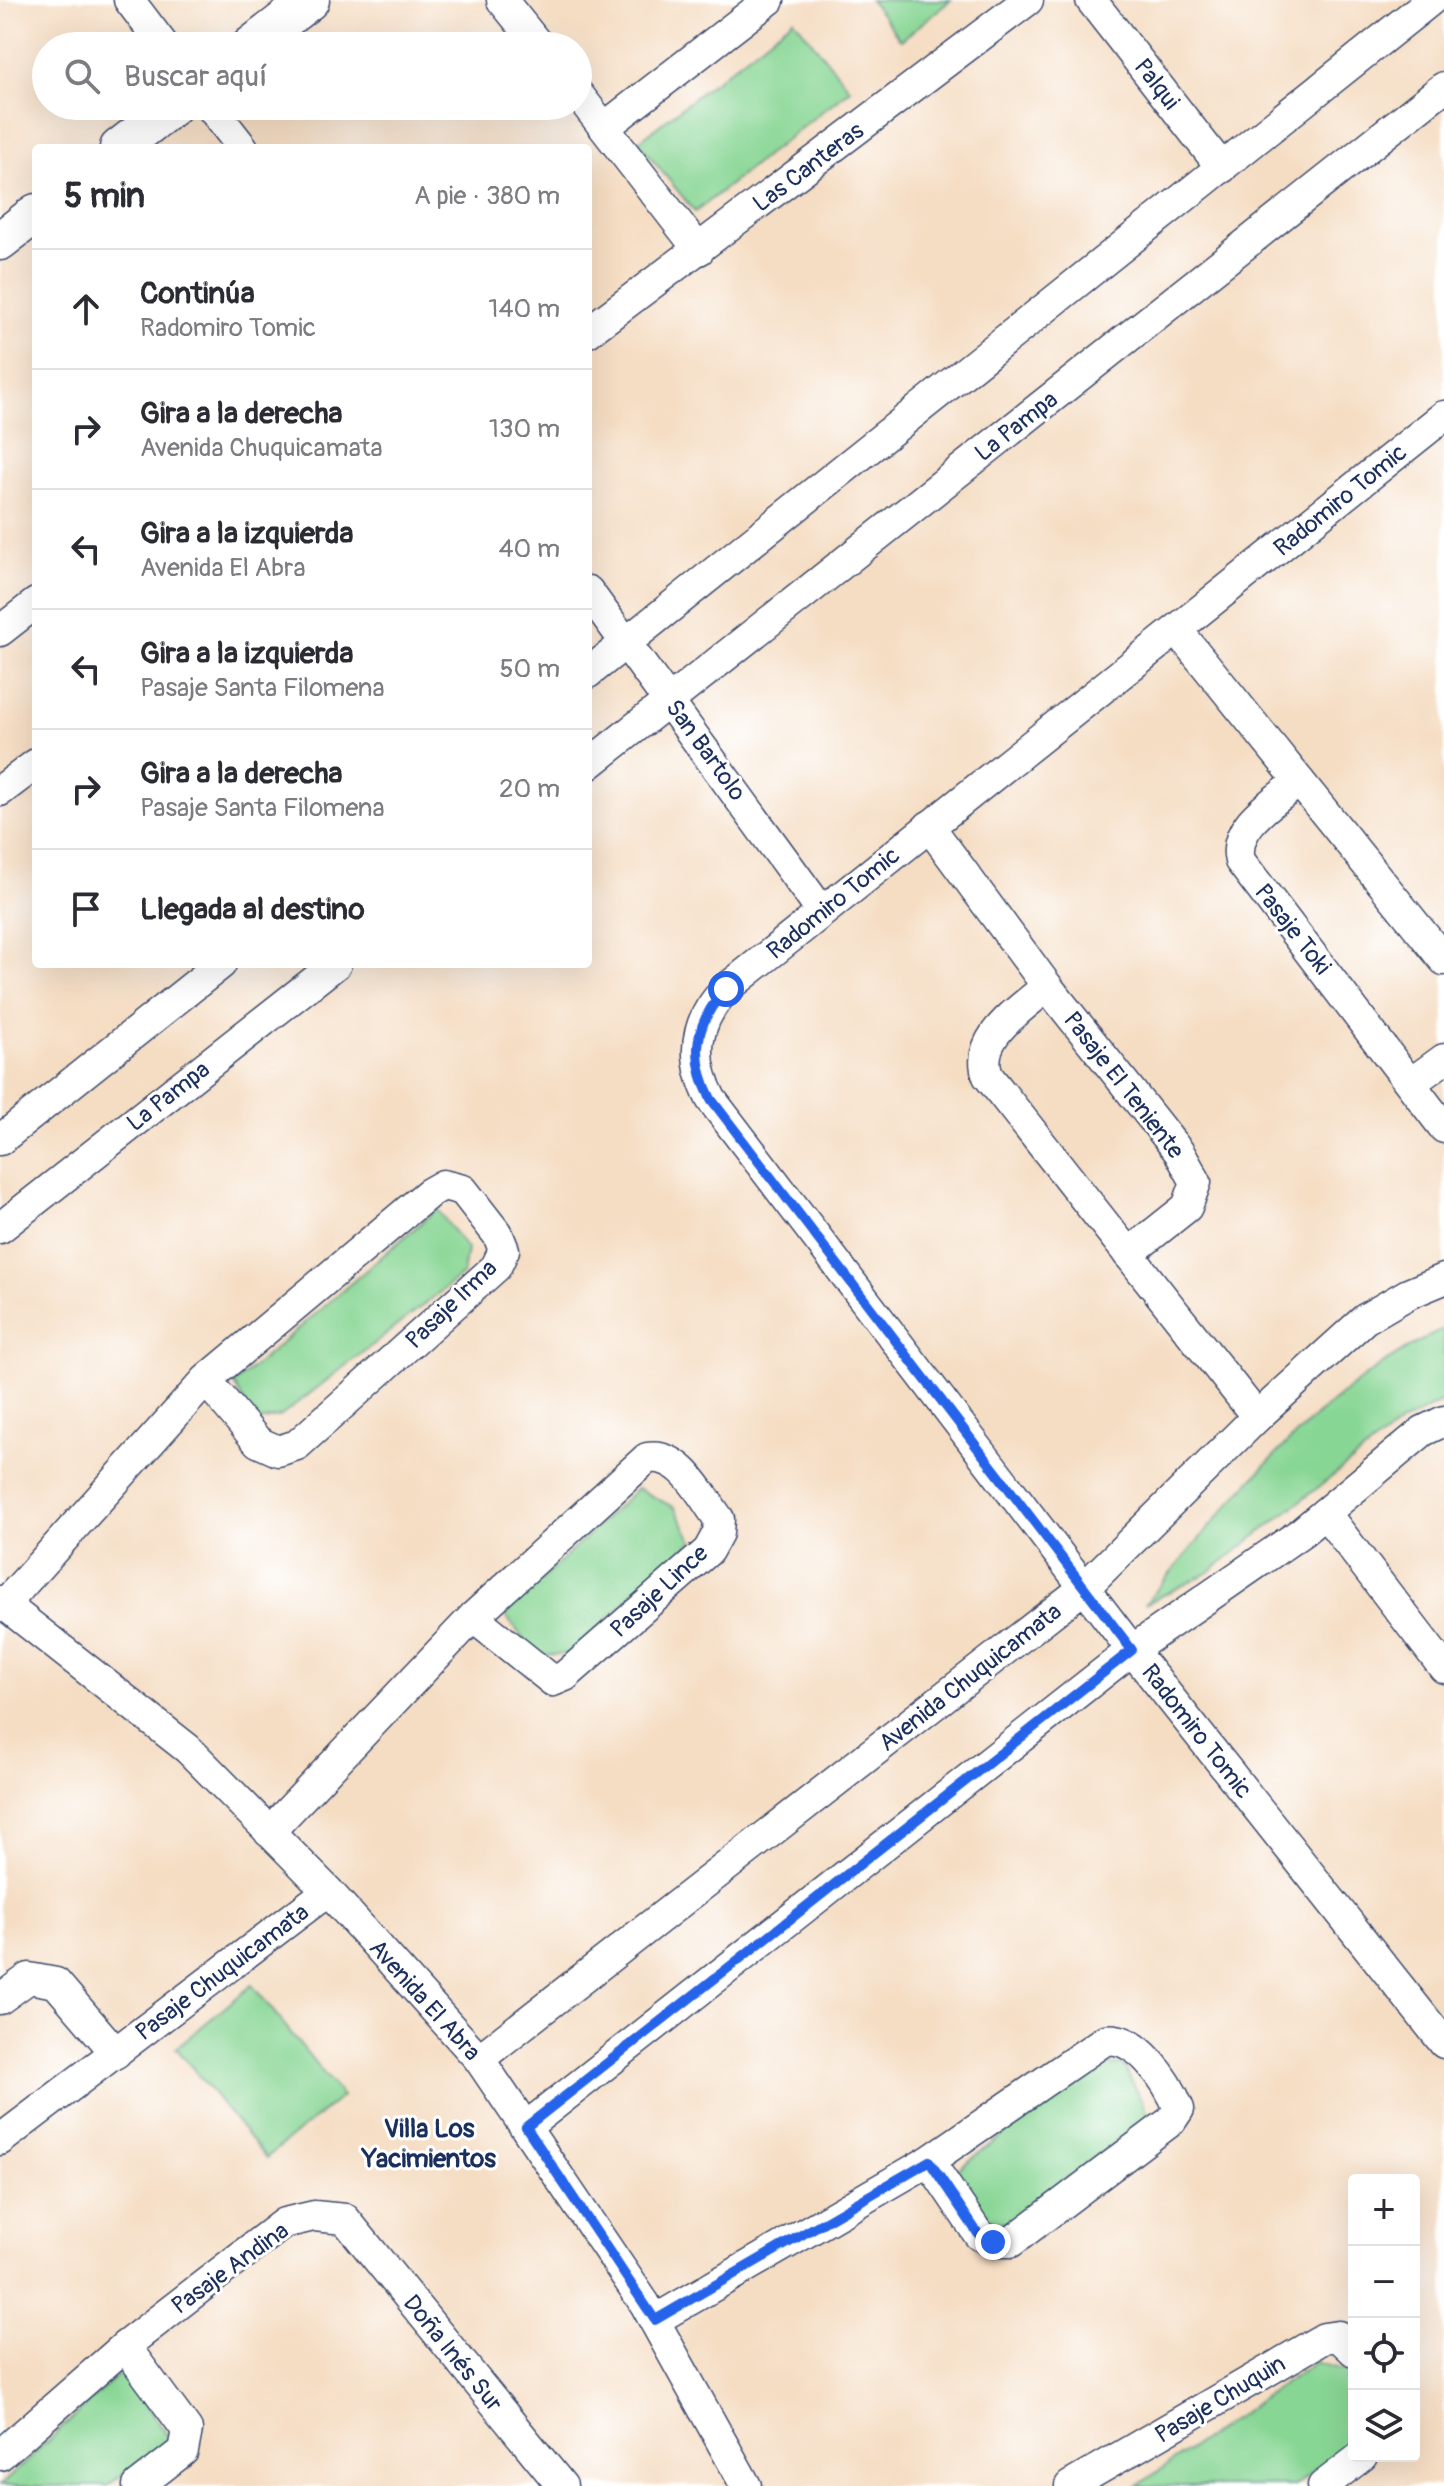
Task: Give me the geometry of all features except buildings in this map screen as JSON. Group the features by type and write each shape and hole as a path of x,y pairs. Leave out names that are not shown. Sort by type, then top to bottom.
{"street":[{"path":"129,0 153,32"},
{"path":"269,32 310,0"},
{"path":"502,0 528,32"},
{"path":"605,127 769,0"},
{"name":"Las Canteras","path":"592,329 1028,0"},
{"name":"Palqui","path":"1091,0 1222,168"},
{"path":"592,670 1431,0"},
{"name":"La Pampa","path":"592,762 1444,87"},
{"path":"592,111 699,250"},
{"path":"124,144 155,120"},
{"path":"221,120 240,144"},
{"path":"0,241 32,216"},
{"name":"Radomiro Tomic","path":"1444,416 1178,631 929,826 712,1004 697,1042 696,1062 711,1099 1132,1650 1444,2043"},
{"name":"San Bartolo","path":"592,596 671,700 822,912"},
{"path":"0,631 32,606"},
{"path":"1178,631 1444,960"},
{"path":"0,791 32,767"},
{"name":"Pasaje Toki","path":"1299,781 1241,831 1236,847 1240,861 1444,1128"},
{"name":"Pasaje El Teniente","path":"929,826 1047,986 1179,1152 1196,1182 1187,1207 1128,1254"},
{"path":"0,1140 216,968"},
{"name":"La Pampa","path":"0,1228 331,968"},
{"name":"Pasaje El Teniente","path":"1047,986 986,1042 982,1060 988,1076 1257,1417"},
{"path":"1411,1083 1444,1059"},
{"name":"Pasaje Irma","path":"2,1603 206,1380 429,1193 443,1185 463,1190 498,1235 504,1250 496,1267 297,1445 278,1451 258,1442 206,1380"},
{"name":"Avenida Chuquicamata","path":"479,2059 1084,1588 1257,1417 1365,1319 1408,1294 1444,1279"},
{"path":"526,2127 1132,1650 1325,1513 1423,1431 1444,1421"},
{"name":"Pasaje Lince","path":"269,1832 473,1617 647,1458 661,1456 676,1463 719,1519 718,1533 708,1551 565,1676 553,1681 473,1617"},
{"path":"1325,1513 1444,1668"},
{"name":"Avenida El Abra","path":"2,1603 188,1749 328,1891 479,2059 655,2320 746,2486"},
{"name":"Pasaje Chuquicamata","path":"0,2140 328,1891"},
{"name":"Pasaje Chuquicamata","path":"0,1999 29,1978 56,1983 116,2053"},
{"path":"655,2320 929,2161 1105,2040 1119,2038 1133,2044 1179,2109 1171,2121 1011,2242 993,2242 979,2235 929,2161"},
{"name":"Pasaje Andina","path":"0,2455 125,2346 284,2223 314,2216 345,2219"},
{"name":"Doña Inés Sur","path":"345,2219 548,2481"},
{"name":"Pasaje Chuquin","path":"1082,2484 1324,2338 1338,2336 1348,2345"},
{"path":"125,2346 187,2430 183,2451 138,2486"},
{"path":"1323,2486 1354,2462"}],"green space":[{"path":"870,0 951,0 901,40"},
{"path":"794,19 850,89 695,212 638,142"},
{"path":"437,1209 467,1249 463,1274 281,1416 255,1422 234,1384"},
{"path":"1444,1329 1444,1400 1401,1423 1208,1573 1145,1604 1245,1487 1318,1415 1357,1382 1399,1353"},
{"path":"637,1488 675,1508 693,1541 569,1654 536,1655 505,1615"},
{"path":"252,1985 342,2096 266,2158 176,2048"},
{"path":"1123,2064 1150,2117 1005,2223 983,2220 954,2172 1095,2066"},
{"path":"1315,2362 1348,2374 1348,2444 1295,2486 1137,2486"},
{"path":"122,2371 170,2439 107,2486 0,2486"}],"district":[{"name":"Villa Los Yacimientos","path":"429,2143"}],"route":[{"path":"726,989 712,1004 697,1042 696,1062 711,1099 1132,1650 526,2127 655,2320 929,2161 979,2235 993,2242"}]}
